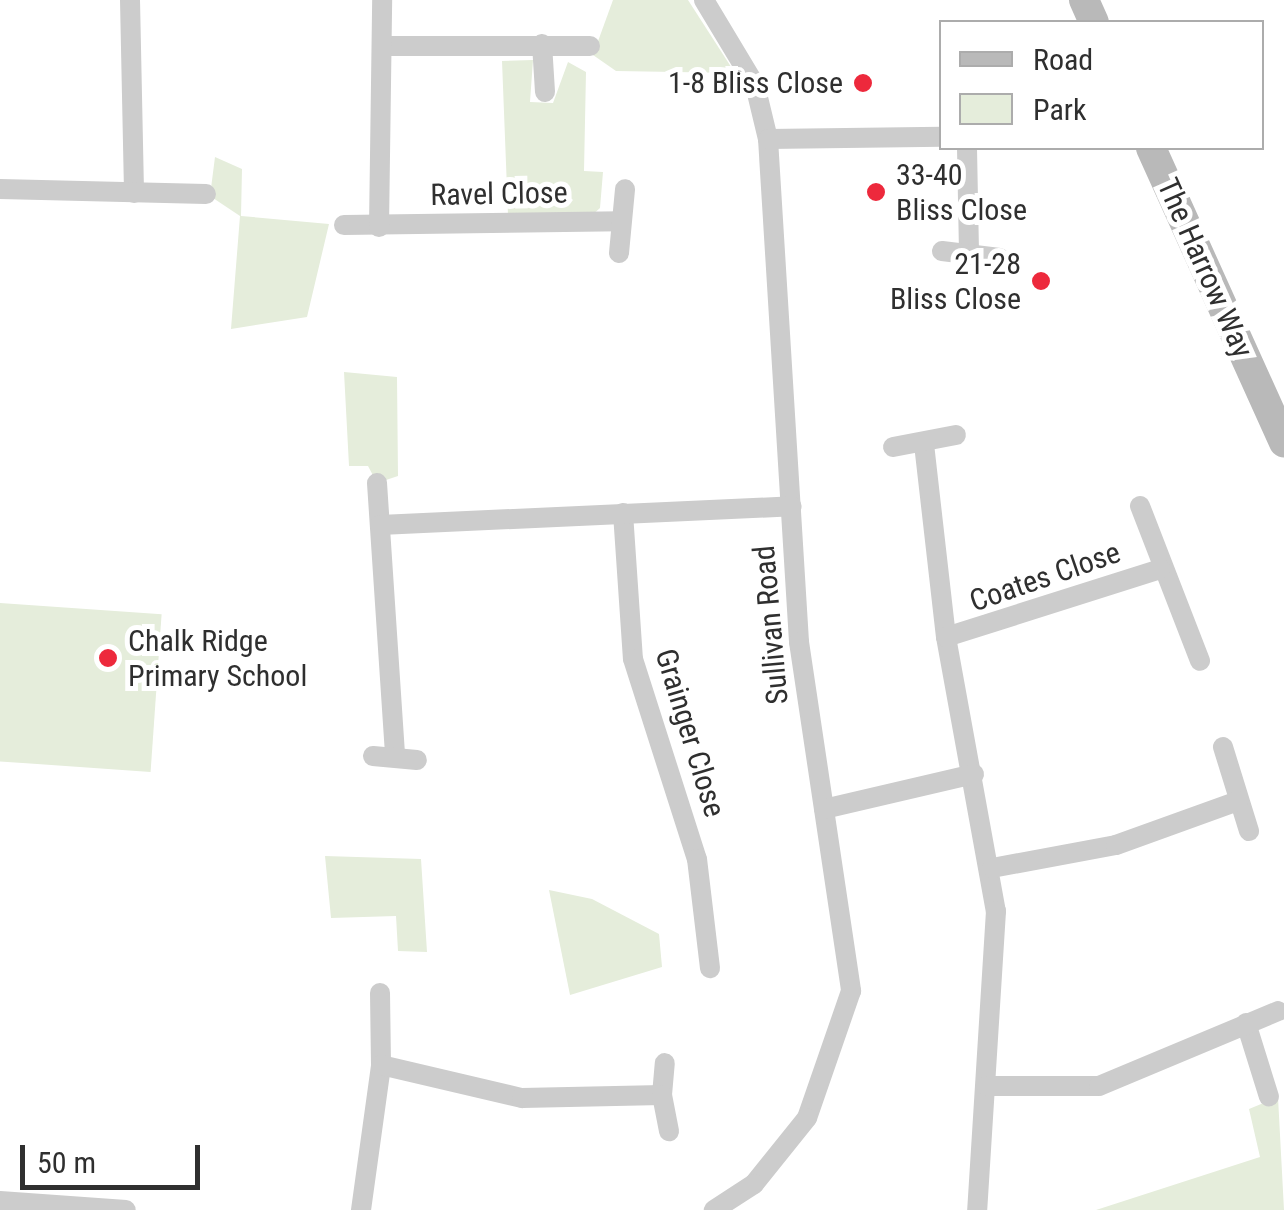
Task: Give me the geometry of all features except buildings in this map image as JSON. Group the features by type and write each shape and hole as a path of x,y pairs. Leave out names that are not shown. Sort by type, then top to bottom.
{"street":[{"path":"130,0 134,194"},
{"path":"379,227 382,0"},
{"name":"Sullivan Road","path":"704,0 755,85 768,139 799,642 850,948 845,1026 826,1084 787,1147 714,1210"},
{"path":"542,44 545,92"},
{"path":"384,46 590,46"},
{"path":"768,139 939,137"},
{"path":"967,150 969,254"},
{"name":"The Harrow Way","path":"1152,150 1284,442"},
{"path":"0,189 206,194"},
{"path":"620,252 625,189"},
{"name":"Ravel Close","path":"344,225 621,221"},
{"path":"942,252 1000,258"},
{"path":"893,447 956,435"},
{"name":"Coates Close","path":"924,444 946,638 992,868 987,1086 977,1210"},
{"path":"377,483 395,755"},
{"path":"380,525 792,506"},
{"name":"Coates Close","path":"1140,506 1161,569 1200,661"},
{"name":"Grainger Close","path":"623,514 633,659 697,859 710,968"},
{"name":"Coates Close","path":"946,638 1161,569"},
{"path":"1224,748 1249,832"},
{"path":"373,756 417,760"},
{"path":"824,808 974,774"},
{"path":"992,868 1116,845 1238,801"},
{"path":"361,1210 381,1064 380,993"},
{"path":"987,1086 1099,1086 1176,1061 1246,1023 1278,1011"},
{"path":"1246,1023 1269,1097"},
{"path":"665,1063 662,1096 669,1131"},
{"path":"381,1064 522,1098 662,1096"},
{"path":"0,1202 126,1210"}],"green space":[{"path":"613,0 688,0 735,73 616,71 593,55"},
{"path":"533,60 530,102 553,103 568,62 586,72 584,171 603,172 600,208 590,217 508,215 502,61"},
{"path":"215,157 242,169 241,216 329,224 307,317 231,329 240,216 210,196"},
{"path":"344,372 397,377 398,476 377,483 368,466 349,466"},
{"path":"0,603 162,614 151,772 0,761"},
{"path":"325,856 421,859 427,952 398,951 396,916 331,918"},
{"path":"549,890 592,899 659,934 662,967 570,995"},
{"path":"1278,1097 1284,1210 1096,1210 1260,1157 1249,1109"}],"place":[{"name":"1-8 Bliss Close","path":"863,83"},
{"name":"33-40 Bliss Close","path":"876,192"},
{"name":"21-28 Bliss Close","path":"1041,281"},
{"name":"Chalk Ridge Primary School","path":"108,658"}]}
